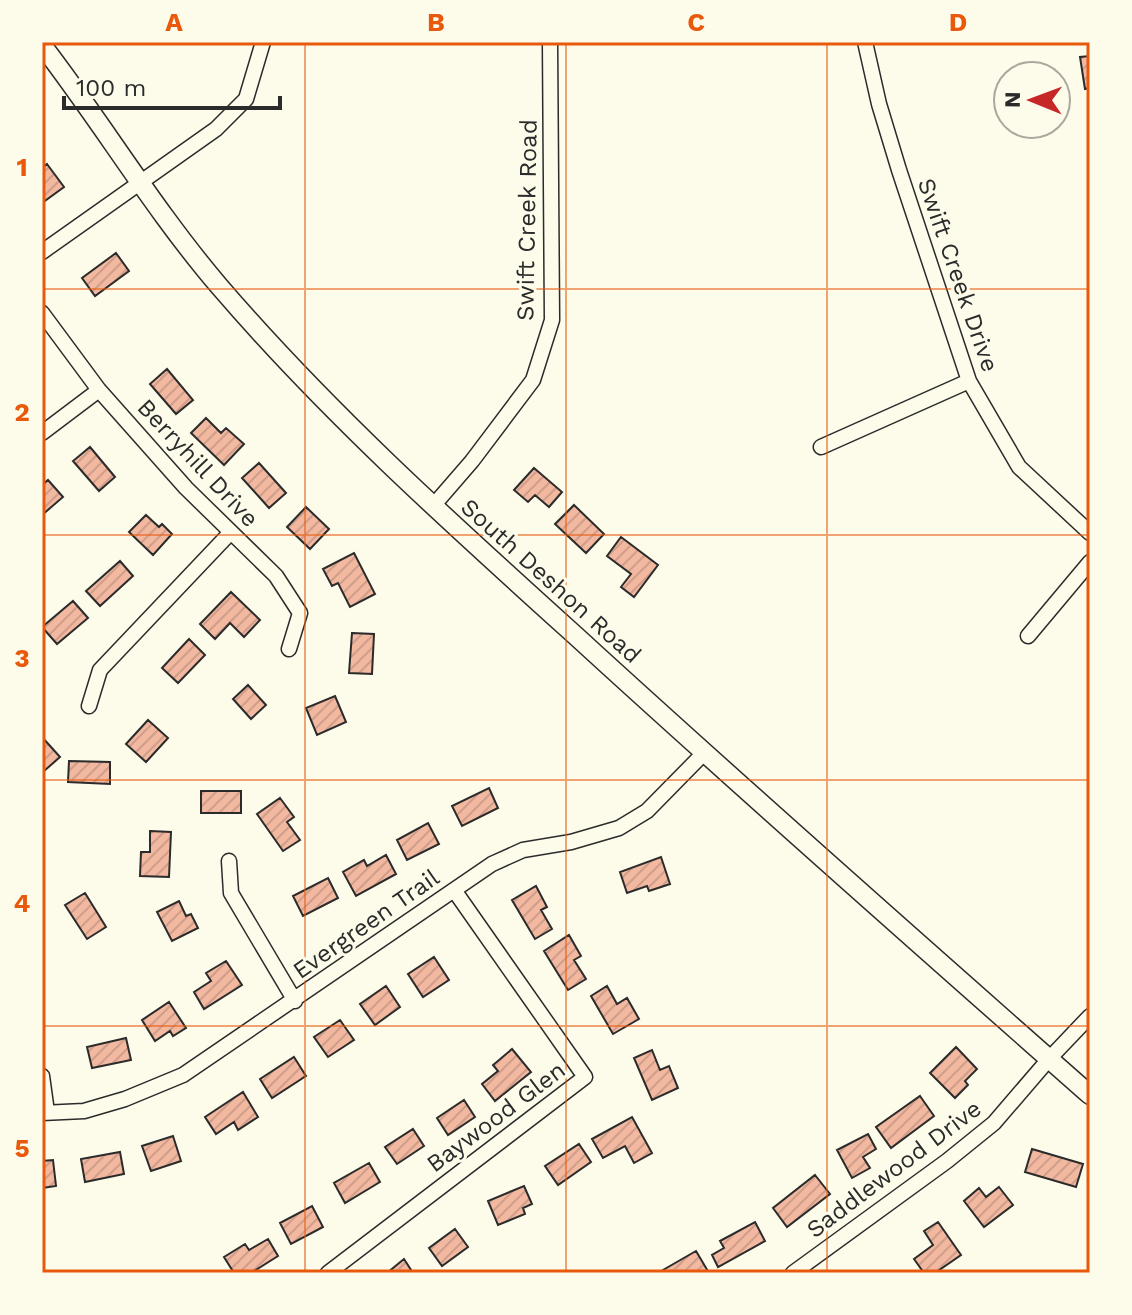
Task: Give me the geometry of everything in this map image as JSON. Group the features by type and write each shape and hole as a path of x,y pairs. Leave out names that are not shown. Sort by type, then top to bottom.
{"street":[{"path":"42,252 216,129 246,99 263,42"},
{"name":"Swift Creek Road","path":"433,506 472,461 533,380 552,320 550,42"},
{"name":"Swift Creek Drive","path":"865,42 899,170 969,381 1019,467 1090,533"},
{"name":"South Deshon Road","path":"42,45 83,98 140,184 238,307 324,401 433,506 704,753 1090,1095"},
{"name":"Berryhill Drive","path":"42,313 99,390 186,488 276,576 300,613 289,649"},
{"path":"821,447 969,381"},
{"path":"42,433 99,390"},
{"path":"89,706 100,670 231,532"},
{"path":"1028,636 1090,562"},
{"name":"Evergreen Trail","path":"44,1112 84,1111 125,1099 183,1075 492,864 523,850 571,842 619,828 647,811 704,753"},
{"path":"229,861 231,893 295,1001"},
{"name":"Baywood Glen","path":"328,1273 585,1077 454,890"},
{"path":"1049,1059 1090,1016"},
{"name":"Saddlewood Drive","path":"793,1273 994,1123 1049,1059"},
{"path":"42,1076 44,1112"}],"building":[{"path":"1090,56 1090,88 1085,89 1080,57"},
{"path":"47,164 64,187 42,203 42,168"},
{"path":"116,253 129,271 95,296 82,278"},
{"path":"167,369 193,400 176,414 150,384"},
{"path":"206,418 221,433 226,428 244,444 224,465 191,433"},
{"path":"90,447 115,477 99,491 73,461"},
{"path":"259,463 286,493 269,508 242,478"},
{"path":"534,468 562,492 549,507 535,495 528,502 514,490"},
{"path":"48,480 63,497 42,515 42,485"},
{"path":"574,505 604,534 586,553 555,524"},
{"path":"306,507 329,529 310,549 287,527"},
{"path":"146,515 172,534 153,555 129,532"},
{"path":"621,537 658,565 634,597 621,587 631,574 607,556"},
{"path":"354,553 375,594 350,607 338,583 332,586 323,569"},
{"path":"120,561 133,576 100,606 86,591"},
{"path":"231,592 260,620 244,637 230,623 215,639 200,624"},
{"path":"73,601 88,618 57,644 42,627"},
{"path":"352,633 374,634 372,674 349,673"},
{"path":"189,639 205,655 178,683 162,668"},
{"path":"248,685 266,705 251,719 233,699"},
{"path":"335,696 346,722 317,735 306,708"},
{"path":"148,720 168,738 146,762 126,744"},
{"path":"42,737 60,757 43,772 42,771"},
{"path":"69,761 110,762 110,784 68,782"},
{"path":"489,788 498,808 462,826 452,806"},
{"path":"201,791 241,791 241,813 201,813"},
{"path":"280,798 294,817 287,822 300,840 283,851 257,814"},
{"path":"428,823 439,844 407,860 397,840"},
{"path":"150,831 171,832 169,877 140,876 141,852 150,852"},
{"path":"386,855 396,874 356,896 343,872 364,860 367,866"},
{"path":"661,857 670,884 649,891 647,886 627,893 620,872"},
{"path":"328,878 338,898 303,916 293,896"},
{"path":"536,886 547,907 541,910 552,929 535,939 512,900"},
{"path":"85,893 106,927 87,939 65,905"},
{"path":"179,901 186,916 191,914 198,928 172,941 157,912"},
{"path":"569,935 581,956 574,960 586,979 568,990 544,951"},
{"path":"434,957 449,980 423,997 408,974"},
{"path":"226,961 242,985 204,1009 194,992 211,981 206,973"},
{"path":"386,986 400,1007 375,1025 360,1004"},
{"path":"607,986 617,1004 627,998 639,1019 613,1034 591,996"},
{"path":"169,1002 186,1028 173,1036 170,1031 155,1041 142,1020"},
{"path":"340,1020 354,1040 328,1057 314,1037"},
{"path":"126,1038 131,1060 92,1068 87,1047"},
{"path":"956,1047 977,1069 965,1081 968,1085 955,1098 930,1073"},
{"path":"512,1049 531,1072 495,1101 482,1084 498,1071 493,1065"},
{"path":"652,1050 660,1070 669,1066 678,1088 652,1100 634,1058"},
{"path":"294,1057 306,1076 272,1098 260,1079"},
{"path":"243,1092 258,1117 238,1130 234,1122 216,1134 205,1117"},
{"path":"920,1096 934,1116 891,1148 876,1127"},
{"path":"464,1100 475,1117 448,1135 437,1118"},
{"path":"632,1117 652,1153 634,1163 625,1146 603,1158 592,1139"},
{"path":"413,1129 424,1146 397,1164 385,1147"},
{"path":"868,1134 876,1149 863,1157 870,1168 852,1178 837,1150"},
{"path":"173,1136 181,1161 151,1171 142,1146"},
{"path":"579,1144 591,1162 558,1185 545,1166"},
{"path":"1032,1149 1083,1164 1076,1187 1025,1172"},
{"path":"120,1152 124,1174 85,1182 81,1159"},
{"path":"53,1160 56,1186 42,1188 42,1161"},
{"path":"369,1163 380,1182 345,1203 334,1183"},
{"path":"815,1175 830,1194 787,1227 773,1208"},
{"path":"524,1186 532,1204 523,1208 525,1214 498,1225 488,1201"},
{"path":"999,1187 1013,1205 984,1227 964,1201 979,1188 986,1197"},
{"path":"312,1206 323,1227 291,1244 280,1223"},
{"path":"755,1222 765,1241 718,1267 712,1255 724,1248 720,1241"},
{"path":"938,1222 961,1255 935,1273 924,1273 914,1259 933,1245 924,1231"},
{"path":"455,1229 468,1247 442,1266 429,1248"},
{"path":"268,1239 278,1256 251,1273 234,1273 224,1257 245,1244 249,1250"},
{"path":"696,1251 709,1273 665,1273 663,1270"},
{"path":"404,1259 413,1273 387,1273"}]}
